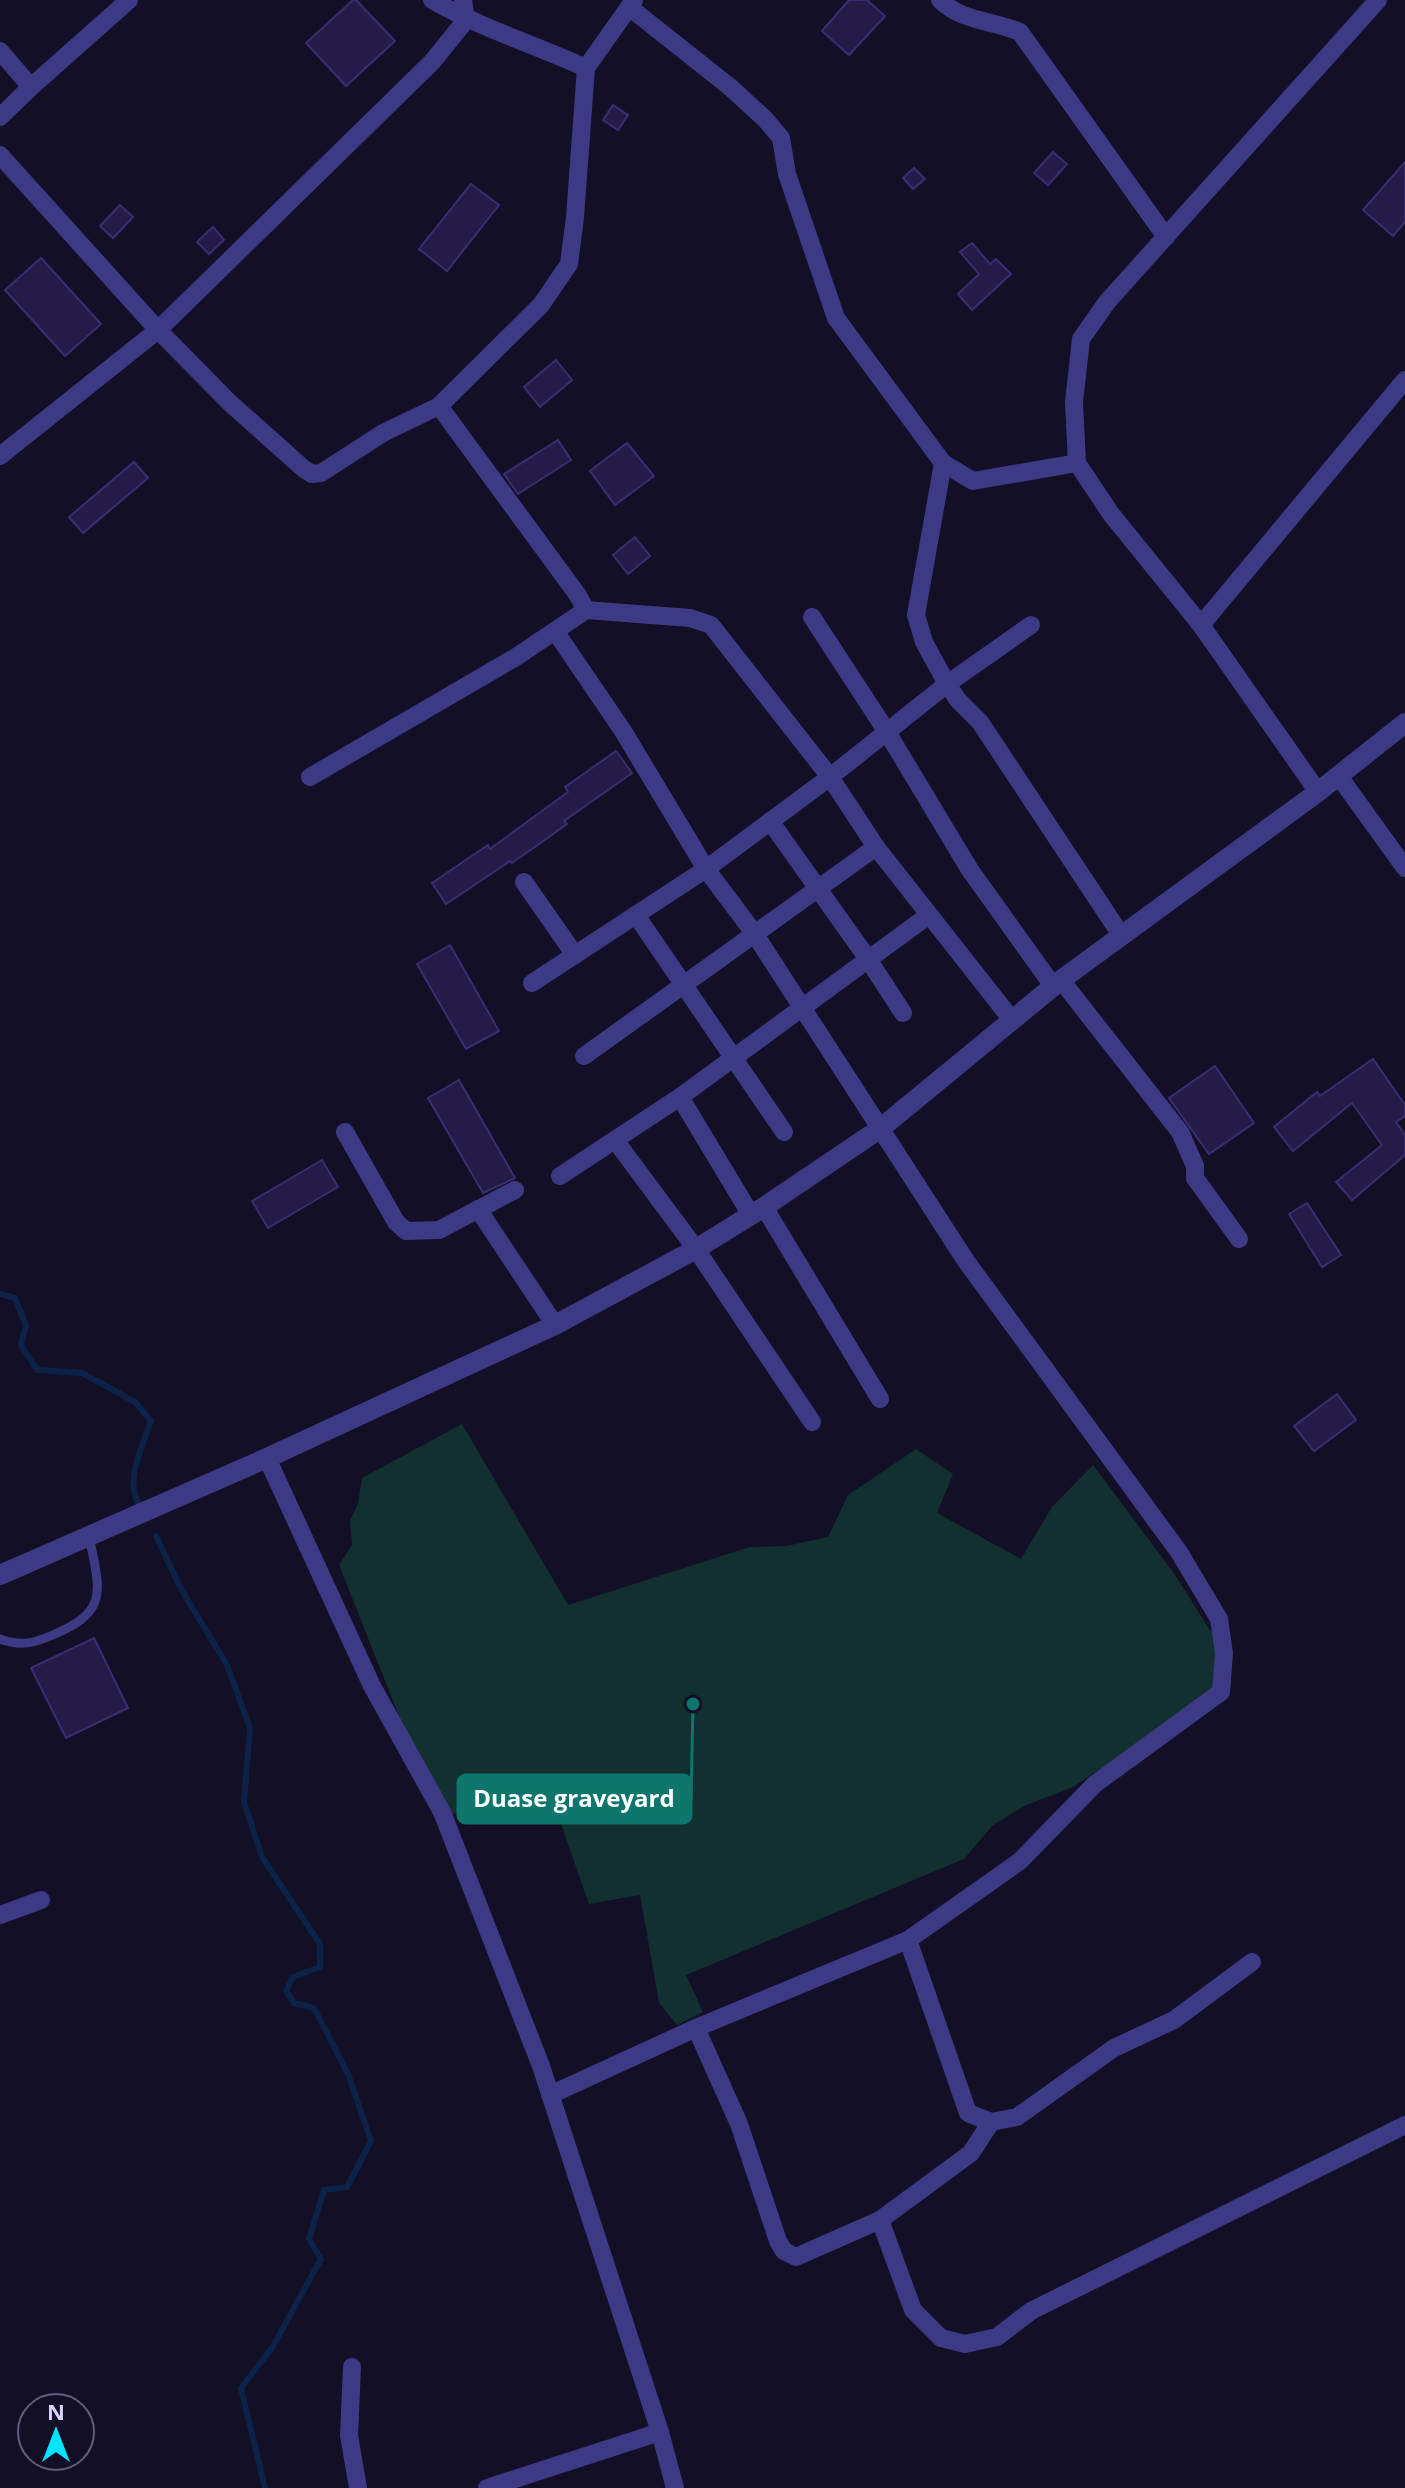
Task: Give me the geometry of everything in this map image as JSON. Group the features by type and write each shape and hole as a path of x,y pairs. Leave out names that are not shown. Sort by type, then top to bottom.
{"street":[{"path":"0,117 129,0"},
{"path":"432,0 466,20 529,42 586,68"},
{"path":"0,456 158,330 432,62 466,20 463,0"},
{"path":"940,0 961,16 1020,32 1166,237"},
{"path":"1318,792 1201,625 1111,514 1077,463 1074,402 1081,339 1107,302 1378,0"},
{"path":"0,155 158,330 230,403 312,474 321,473 383,433 439,406 541,305 569,264 586,68 632,4 730,87 781,138 787,174 836,318 943,463 973,481 1077,463"},
{"path":"0,51 31,87"},
{"path":"1201,625 1405,380"},
{"path":"439,406 586,610"},
{"path":"943,463 916,615 924,642 947,684 980,722 1121,935"},
{"path":"310,777 516,657 586,610 690,618 711,625 830,777 876,847 1012,1020"},
{"path":"812,617 887,732 970,870 1057,983 1180,1132 1195,1166 1195,1178 1239,1239"},
{"path":"532,983 706,869 830,777 947,684 1031,625"},
{"path":"550,2095 696,2028 908,1940 1020,1861 1095,1784 1221,1692 1224,1653 1219,1619 1179,1552 966,1261 754,933 706,869 623,731 555,631"},
{"path":"0,1575 267,1458 555,1325 696,1249 881,1128 1057,983 1318,792 1405,723"},
{"path":"1338,775 1405,868"},
{"path":"770,821 903,1013"},
{"path":"584,1056 876,847"},
{"path":"524,882 575,955"},
{"path":"636,915 784,1132"},
{"path":"560,1176 680,1097 732,1056 929,915"},
{"path":"680,1097 880,1399"},
{"path":"345,1132 396,1222 406,1231 439,1230 515,1190"},
{"path":"615,1140 696,1249 812,1422"},
{"path":"478,1209 555,1325"},
{"path":"267,1458 372,1686 442,1812 550,2095 660,2432 675,2488"},
{"path":"0,1915 41,1900"},
{"path":"908,1940 968,2113 991,2122 1017,2117 1114,2048 1174,2020 1252,1962"},
{"path":"696,2028 739,2124 778,2241 784,2251 796,2257 880,2220 971,2153 991,2122"},
{"path":"880,2220 913,2310 941,2338 965,2344 997,2337 1031,2311 1405,2125"},
{"path":"352,2367 349,2435 358,2488"},
{"path":"487,2488 660,2432"}],"lane":[{"path":"0,1639 30,1645 75,1626 92,1612 99,1588 89,1535"}],"green space":[{"path":"462,1424 568,1605 750,1547 786,1546 828,1537 848,1495 916,1449 953,1474 937,1513 1021,1559 1052,1507 1093,1465 1173,1572 1214,1636 1218,1684 1203,1700 1073,1787 1024,1806 993,1825 964,1859 686,1975 703,2012 677,2025 659,2003 640,1895 589,1904 546,1781 451,1815 407,1736 339,1565 352,1545 350,1521 358,1503 362,1478"}],"building":[{"path":"353,0 395,41 346,86 306,43"},
{"path":"849,0 867,0 885,16 849,55 822,31"},
{"path":"613,105 628,115 618,130 603,120"},
{"path":"1053,152 1067,164 1048,185 1034,173"},
{"path":"1405,162 1405,222 1393,236 1363,210"},
{"path":"914,168 925,179 913,189 903,178"},
{"path":"471,184 499,205 447,271 419,249"},
{"path":"120,205 133,217 113,238 100,226"},
{"path":"213,227 224,240 209,254 197,242"},
{"path":"972,243 990,264 996,259 1011,274 972,310 958,294 979,274 960,252"},
{"path":"41,258 101,324 65,356 5,290"},
{"path":"556,360 572,380 540,407 524,387"},
{"path":"558,440 571,460 518,494 504,474"},
{"path":"627,443 654,476 615,505 590,471"},
{"path":"134,462 148,478 83,533 69,517"},
{"path":"635,537 650,556 628,574 613,555"},
{"path":"616,751 632,773 512,863 510,861 446,904 432,883 488,845 490,849 568,792 565,787"},
{"path":"450,945 499,1031 466,1049 417,964"},
{"path":"1373,1059 1405,1105 1405,1116 1396,1122 1405,1135 1405,1155 1352,1200 1336,1182 1382,1145 1352,1103 1293,1151 1274,1127 1317,1092 1320,1096"},
{"path":"1215,1066 1254,1123 1209,1154 1169,1098"},
{"path":"459,1080 515,1178 483,1193 428,1098"},
{"path":"322,1160 338,1187 268,1228 252,1201"},
{"path":"1307,1203 1341,1255 1322,1267 1289,1214"},
{"path":"1337,1394 1356,1420 1314,1451 1294,1426"},
{"path":"94,1638 128,1708 66,1738 31,1668"}],"waterway":[{"path":"0,1294 15,1298 26,1325 21,1345 37,1370 82,1373 135,1402 151,1421 134,1474 133,1485 139,1504"},
{"path":"156,1536 181,1589 227,1665 250,1728 244,1802 262,1857 320,1944 320,1967 293,1977 286,1991 294,2003 314,2008 348,2074 371,2141 347,2187 324,2190 309,2239 321,2259 272,2348 241,2388 265,2488"}],"place":[{"name":"Duase graveyard","path":"693,1704"}]}
